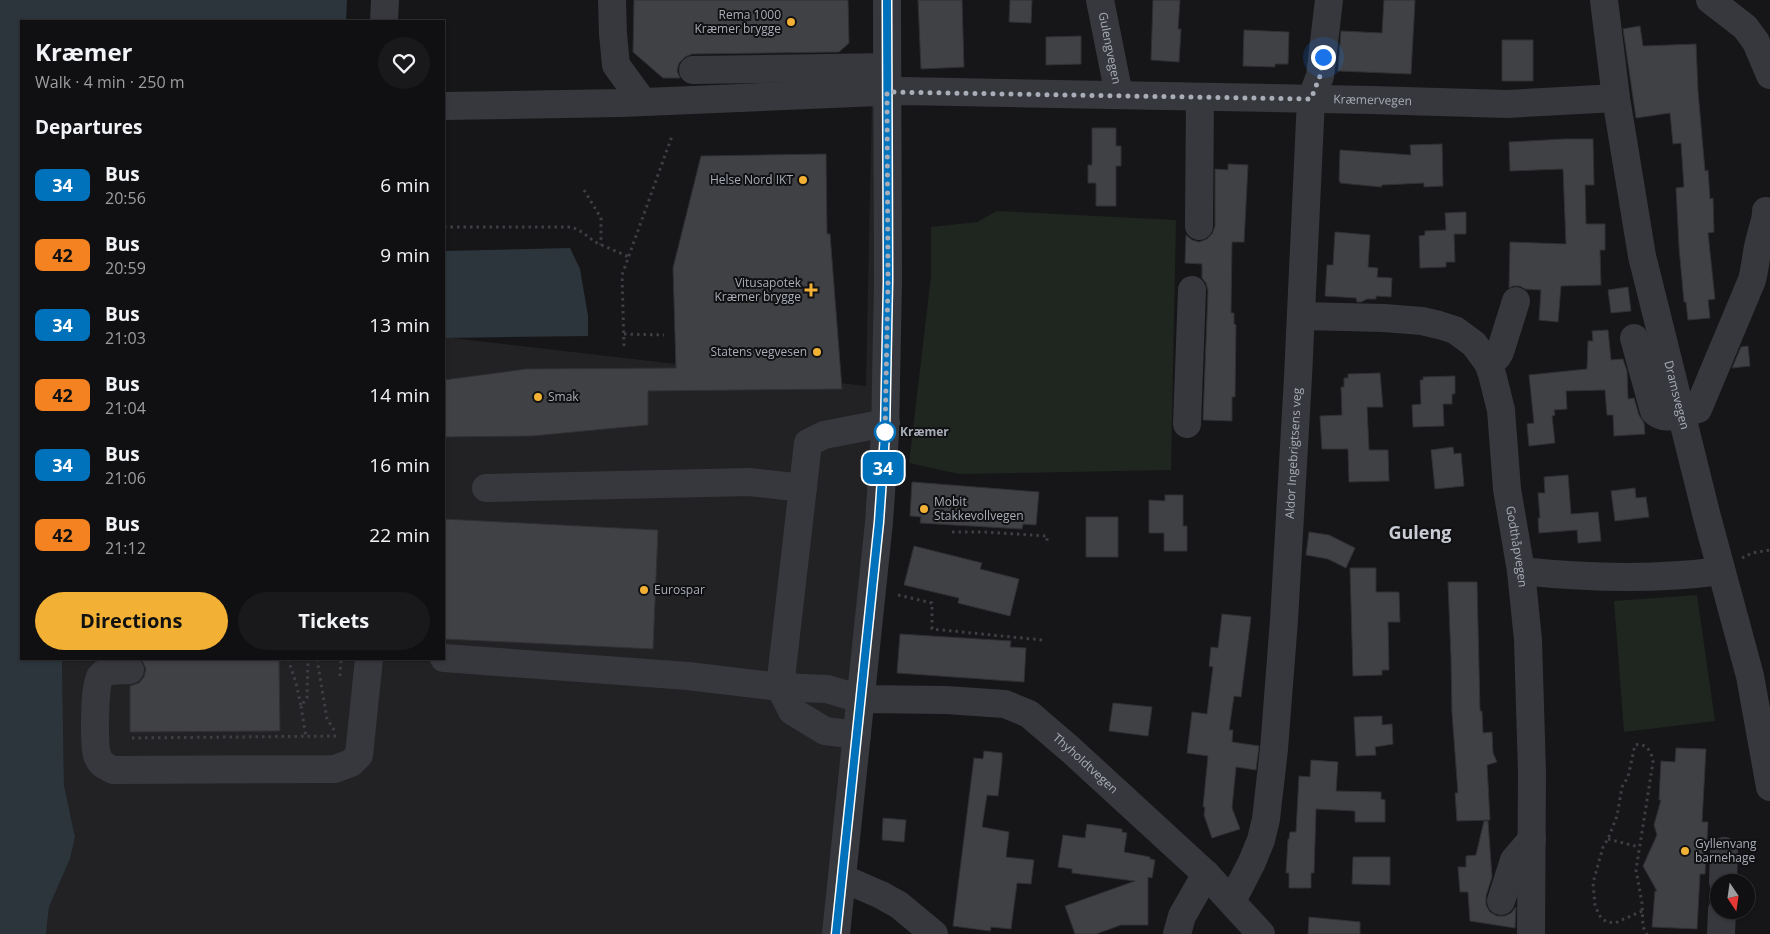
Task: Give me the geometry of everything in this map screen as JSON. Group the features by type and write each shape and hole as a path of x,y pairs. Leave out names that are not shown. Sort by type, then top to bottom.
{"street":[{"path":"384,20 385,0"},
{"path":"612,0 616,65 643,102"},
{"path":"836,934 862,699 870,598 879,522 886,423 888,281 887,0"},
{"name":"Gulengvegen","path":"1100,0 1119,95"},
{"name":"Aldor Ingebrigtsens veg","path":"1232,901 1252,862 1266,819 1274,749 1284,620 1311,99 1320,76 1329,0"},
{"name":"Dramsvegen","path":"1604,0 1616,98 1642,256 1681,414 1728,567 1770,787"},
{"path":"1710,0 1745,27 1756,42 1770,75"},
{"path":"693,70 887,80"},
{"path":"445,106 643,102 887,80"},
{"name":"Kræmervegen","path":"887,80 1119,95 1507,104 1616,98"},
{"path":"1199,226 1200,97"},
{"path":"1634,338 1654,411 1663,417 1698,409 1752,280 1761,234 1765,226 1766,211"},
{"path":"1187,424 1192,290"},
{"path":"1488,363 1497,357 1500,352 1516,301"},
{"name":"Godthåpvegen","path":"1301,316 1384,318 1422,321 1439,325 1455,330 1464,336 1474,344 1488,363 1497,388 1501,410 1507,489 1521,571 1528,640 1532,839 1530,934"},
{"path":"857,735 825,731 792,711 780,687 808,443 824,435 886,423"},
{"path":"486,488 749,482 803,488"},
{"path":"1521,571 1563,576 1630,578 1669,576 1728,567"},
{"name":"Thyholdtvegen","path":"445,658 688,676 780,687 827,690 862,699 946,700 1005,704 1029,714 1071,750 1206,874 1261,934"},
{"path":"130,670 105,672 98,678 95,690 96,754 103,765 114,770 336,769 351,763 359,755 369,660"},
{"path":"1502,901 1514,860 1532,839"},
{"path":"1723,874 1724,852"},
{"path":"1177,934 1182,916 1206,874"},
{"path":"842,878 899,904 934,934"},
{"path":"1721,934 1722,919"}],"path":[{"path":"624,346 622,275 672,136"},
{"path":"584,190 601,218 601,245"},
{"path":"445,226 572,227 601,245 629,257"},
{"path":"624,334 664,335"},
{"path":"952,532 1047,536 1047,541"},
{"path":"1728,567 1752,553 1770,550"},
{"path":"898,596 932,602 932,629 1042,640"},
{"path":"288,660 296,684 306,737"},
{"path":"300,706 307,698 308,660"},
{"path":"132,738 337,736 327,719 317,660"},
{"path":"1642,911 1615,923 1609,923 1601,918 1595,906 1593,883 1603,848 1617,816 1622,787 1628,777 1635,745 1643,744 1652,755 1653,762 1636,870 1642,911 1643,927 1647,934"},
{"path":"1608,839 1639,847"}],"shaded area":[{"path":"0,0 347,0 346,20 20,20 20,660 62,660 64,785 75,837 70,859 49,907 46,934 0,934"},
{"path":"874,0 879,383 824,934 46,934 49,907 70,859 75,837 64,785 62,660 445,660 445,337 866,386"},
{"path":"997,211 1176,220 1171,470 959,474 909,463 931,276 931,227 977,222"},
{"path":"570,248 580,269 588,316 588,336 445,338 445,251"},
{"path":"1697,595 1715,721 1624,732 1614,601"}],"building":[{"path":"634,0 848,0 849,43 839,52 692,54 685,57 679,63 677,71 680,78 663,78 633,52"},
{"path":"918,0 962,0 964,67 921,69"},
{"path":"1010,0 1032,0 1031,23 1009,22"},
{"path":"1153,0 1180,0 1178,29 1181,29 1179,62 1151,60"},
{"path":"1384,0 1415,0 1411,74 1338,71 1341,31 1382,33"},
{"path":"1640,26 1643,46 1696,44 1705,171 1708,170 1710,199 1713,198 1714,232 1708,233 1715,299 1708,300 1710,318 1688,320 1686,302 1684,302 1676,188 1684,187 1681,143 1673,144 1670,113 1636,118 1623,29"},
{"path":"1244,30 1289,32 1288,64 1275,64 1275,67 1243,66"},
{"path":"1081,36 1081,64 1046,65 1046,37"},
{"path":"1502,40 1533,40 1533,81 1502,81"},
{"path":"1092,128 1116,128 1116,146 1121,146 1121,166 1116,166 1116,206 1096,206 1096,183 1088,183 1088,165 1092,165"},
{"path":"1593,139 1594,185 1585,185 1586,224 1605,224 1605,250 1600,250 1601,285 1561,286 1558,322 1539,320 1541,290 1525,289 1520,286 1509,288 1510,242 1566,244 1563,169 1510,171 1509,142"},
{"path":"1442,144 1443,186 1424,187 1424,183 1382,185 1381,187 1340,183 1339,181 1340,150 1411,155 1410,145"},
{"path":"826,154 827,234 830,234 842,389 648,391 648,425 532,436 445,437 445,380 526,369 676,368 673,268 701,156"},
{"path":"1228,164 1248,165 1244,242 1232,242 1231,313 1234,313 1234,324 1236,325 1235,397 1232,397 1232,421 1203,420 1208,291 1206,283 1202,278 1202,264 1185,263 1186,235 1192,240 1199,242 1207,239 1212,234 1215,226 1215,169 1228,170"},
{"path":"1466,212 1466,234 1454,234 1455,262 1446,262 1446,267 1420,268 1419,236 1425,235 1425,231 1446,230 1445,213"},
{"path":"1335,232 1370,235 1368,267 1378,268 1377,277 1392,278 1391,297 1376,296 1376,299 1357,302 1356,298 1325,296 1327,265 1333,265"},
{"path":"1628,287 1631,311 1611,313 1608,290"},
{"path":"1608,330 1611,360 1623,359 1627,371 1628,399 1634,398 1639,415 1644,423 1645,434 1614,436 1613,415 1607,415 1605,390 1566,391 1567,409 1554,410 1555,415 1552,416 1555,443 1529,446 1527,424 1534,423 1529,375 1587,369 1588,341 1593,341 1592,331"},
{"path":"1748,346 1750,366 1732,368 1741,347"},
{"path":"1380,373 1383,407 1367,407 1369,450 1388,450 1389,481 1349,482 1348,449 1322,449 1320,416 1342,415 1341,387 1344,387 1344,378 1348,378 1348,374"},
{"path":"1455,376 1455,394 1452,394 1452,404 1443,404 1444,426 1413,427 1412,405 1421,404 1420,380 1423,380 1423,377"},
{"path":"1453,447 1454,454 1461,453 1464,486 1435,489 1431,450"},
{"path":"1568,475 1571,514 1598,512 1601,541 1578,543 1577,530 1539,533 1538,493 1545,493 1544,477"},
{"path":"912,482 1039,492 1036,525 1023,524 1022,529 920,523 921,517 910,516"},
{"path":"1635,488 1636,498 1646,497 1649,517 1615,521 1611,491"},
{"path":"1165,495 1183,495 1183,526 1187,526 1187,551 1164,551 1164,533 1149,533 1149,500 1165,501"},
{"path":"1086,517 1118,517 1118,557 1086,557"},
{"path":"445,519 658,530 653,649 445,639"},
{"path":"1309,532 1329,535 1355,548 1346,568 1328,559 1306,555"},
{"path":"914,546 982,563 980,569 1019,579 1010,616 958,603 959,598 904,585"},
{"path":"1350,568 1376,568 1376,592 1399,592 1400,622 1388,622 1389,670 1382,670 1382,675 1353,676"},
{"path":"1448,582 1477,582 1480,711 1482,711 1483,733 1492,732 1493,753 1497,762 1487,765 1490,820 1457,821 1455,793 1458,793 1452,713"},
{"path":"1222,614 1251,617 1241,697 1234,696 1229,730 1233,730 1232,742 1259,746 1256,770 1236,767 1232,808 1240,829 1212,838 1204,815 1205,807 1203,807 1208,756 1187,753 1192,712 1207,714 1213,667 1209,666 1211,647 1218,648"},
{"path":"900,634 1011,641 1010,647 1026,648 1024,682 897,673"},
{"path":"141,660 279,660 280,731 130,732 130,686 139,683 144,677 146,669"},
{"path":"1113,703 1152,707 1148,736 1109,731"},
{"path":"1382,716 1382,725 1392,724 1393,744 1375,747 1376,755 1356,756 1354,717"},
{"path":"1676,748 1706,749 1702,822 1708,822 1705,874 1700,874 1697,929 1652,927 1655,891 1657,891 1643,866 1657,835 1654,825 1661,800 1659,800 1661,761 1675,762"},
{"path":"984,751 1002,753 1002,762 998,796 987,795 982,827 1009,832 1006,857 1034,860 1031,884 1017,883 1011,929 991,927 990,931 953,926 974,758 983,759"},
{"path":"1311,760 1338,762 1336,791 1381,792 1381,799 1385,800 1385,822 1355,822 1355,811 1316,809 1314,873 1311,873 1311,888 1289,888 1289,873 1286,873 1288,839 1290,832 1296,832 1299,776 1310,777"},
{"path":"883,818 906,820 904,842 882,840"},
{"path":"1484,821 1488,821 1492,877 1486,896 1486,905 1490,912 1497,916 1505,916 1516,907 1515,928 1470,921 1468,892 1460,892 1458,867 1466,867 1466,856 1476,855"},
{"path":"1087,824 1122,829 1122,832 1127,833 1124,852 1150,857 1150,859 1155,860 1152,878 1148,877 1148,925 1121,925 1096,934 1075,934 1065,906 1135,881 1072,873 1072,869 1058,867 1063,835 1085,838"},
{"path":"1353,857 1390,857 1390,885 1352,884"},
{"path":"1309,917 1360,922 1360,934 1308,934"}],"bus line":[{"name":"34","path":"836,934 862,699 870,598 879,522 885,434 888,281 887,0"}],"place":[{"name":"Rema 1000 Kræmer brygge","path":"791,22"},
{"name":"Helse Nord IKT","path":"803,180"},
{"name":"Vitusapotek Kræmer brygge","path":"811,290"},
{"name":"Statens vegvesen","path":"817,352"},
{"name":"Smak","path":"538,397"},
{"name":"Kræmer","path":"885,432"},
{"name":"Mobit Stakkevollvegen","path":"924,509"},
{"name":"Eurospar","path":"644,590"},
{"name":"Gyllenvang barnehage","path":"1685,851"}],"district":[{"name":"Guleng","path":"1420,533"}],"route":[{"path":"885,432 885,434 888,281 887,92 1311,99 1320,76 1323,57"}]}
